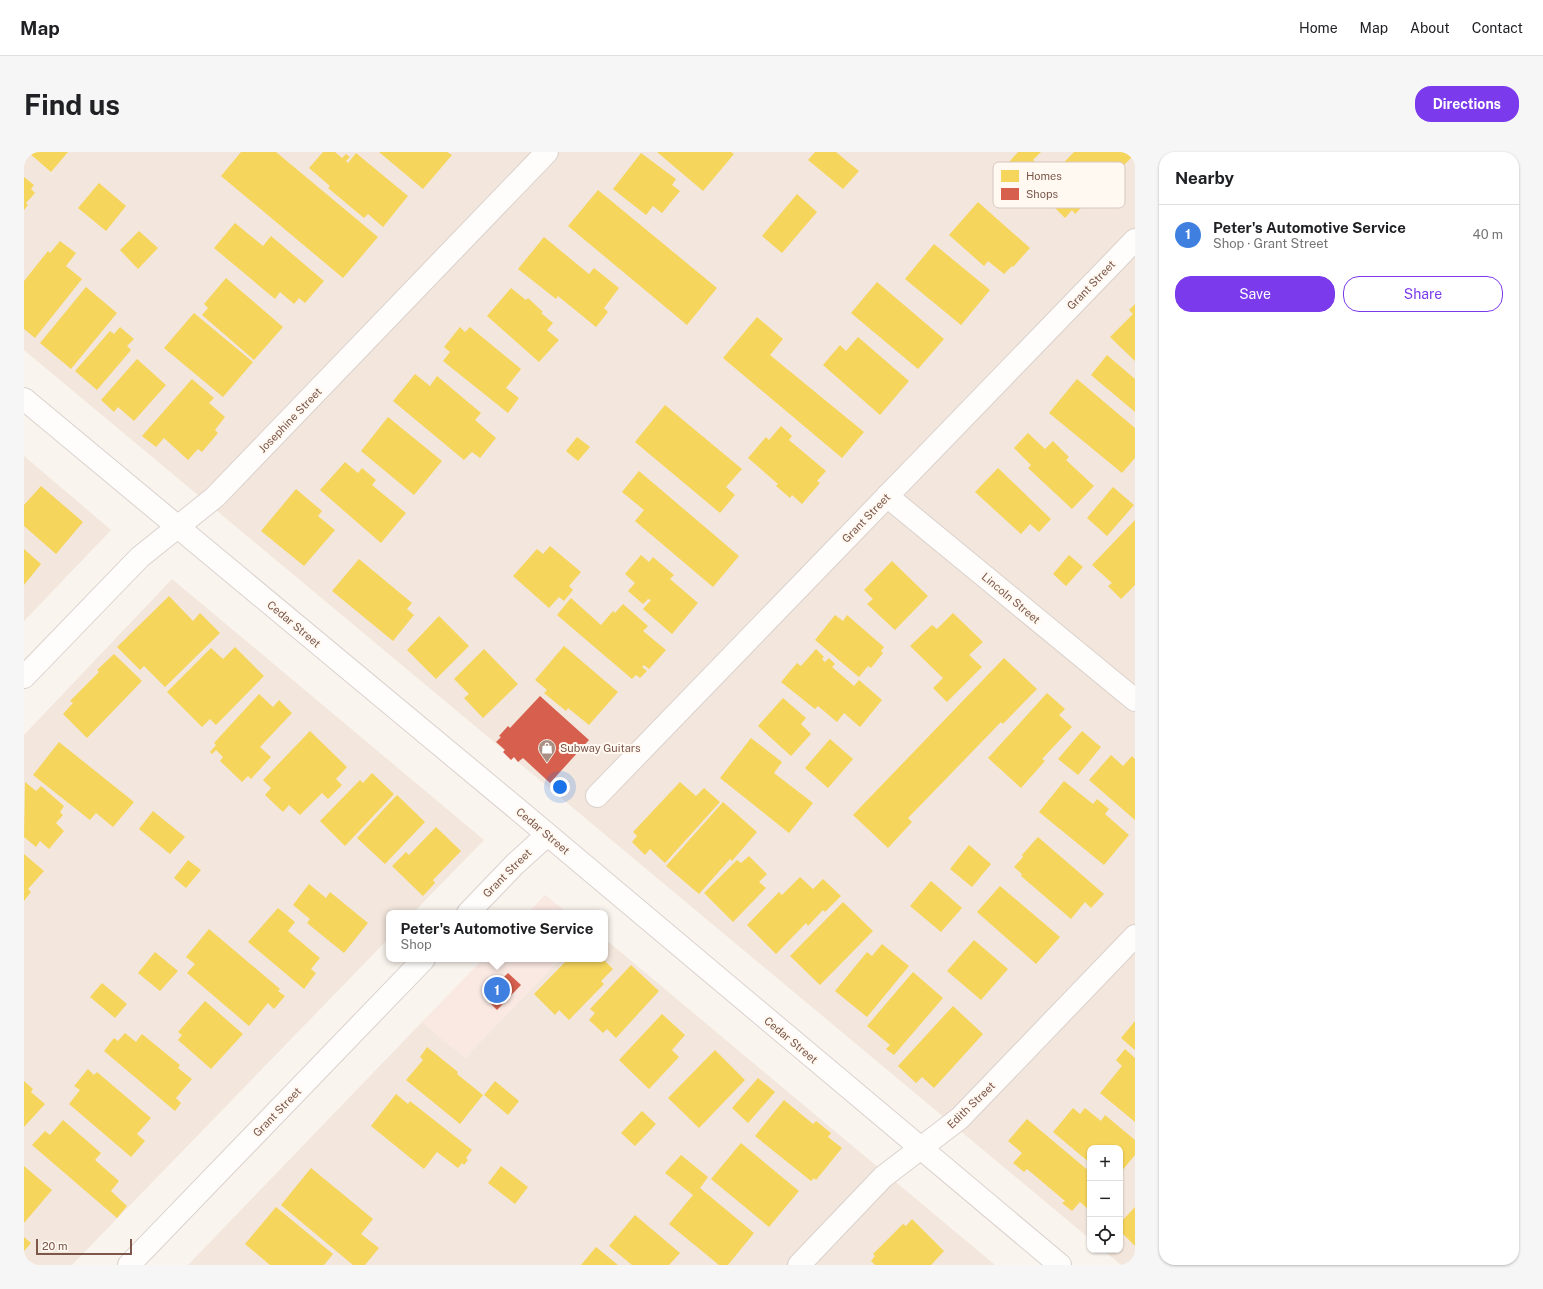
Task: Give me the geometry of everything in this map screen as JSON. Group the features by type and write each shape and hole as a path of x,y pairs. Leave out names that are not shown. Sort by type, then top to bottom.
{"street":[{"name":"Josephine Street","path":"24,677 140,557 215,497 548,152"},
{"name":"Grant Street","path":"597,796 1135,240"},
{"name":"Cedar Street","path":"24,399 1060,1265"},
{"name":"Lincoln Street","path":"887,496 1135,700"},
{"name":"Grant Street","path":"471,910 515,864 547,835"},
{"name":"Edith Street","path":"799,1265 883,1177 960,1118 1135,936"},
{"name":"Grant Street","path":"129,1265 421,962"}],"shaded area":[{"path":"24,152 1135,152 1135,1265 1121,1265 1107,1253 1123,1253 1123,1145 1087,1145 1087,1236 24,350"},
{"path":"24,456 111,530 24,621"},
{"path":"172,579 484,840 416,910 386,910 386,941 72,1265 24,1265 24,735"},
{"path":"545,895 564,910 531,910"},
{"path":"608,942 995,1265 188,1265 422,1022 465,1058 557,962 608,962"},
{"path":"480,962 557,962 465,1058 422,1022"}],"building: Homes":[{"path":"28,152 68,152 51,172"},
{"path":"241,152 276,152 378,237 343,278 221,176"},
{"path":"323,152 335,152 342,158 346,154 350,157 346,161 348,163 356,153 408,196 383,227 368,214 364,218 328,188 330,186 309,168"},
{"path":"379,152 447,152 452,155 423,189"},
{"path":"657,152 731,152 734,154 703,191"},
{"path":"815,152 836,152 859,171 843,189 808,160"},
{"path":"1018,152 1041,152 1033,160 1035,162 1009,162"},
{"path":"1074,152 1131,152 1134,155 1125,164 1125,162 1064,162"},
{"path":"641,153 676,179 672,185 680,191 662,213 653,206 646,215 613,189"},
{"path":"24,177 34,185 31,189 35,193 26,203 28,205 24,210"},
{"path":"99,183 126,206 106,231 78,208"},
{"path":"598,190 717,288 687,325 568,226"},
{"path":"797,194 817,212 782,253 762,236"},
{"path":"978,202 1030,248 1013,267 1012,266 1004,274 988,261 984,266 949,235"},
{"path":"1055,208 1081,208 1075,214 1072,210 1065,218"},
{"path":"235,223 263,246 271,236 324,281 305,303 299,298 294,304 280,292 275,299 214,248"},
{"path":"139,231 158,248 138,269 120,250"},
{"path":"544,237 589,274 594,268 619,288 604,308 608,312 596,327 558,296 556,299 518,269"},
{"path":"60,241 76,253 66,266 82,279 35,338 24,329 24,281 48,251 50,253"},
{"path":"934,244 990,290 961,325 905,279"},
{"path":"226,278 283,327 254,360 202,315 208,308 204,304"},
{"path":"877,282 944,339 918,369 851,313"},
{"path":"86,287 117,313 71,369 40,343"},
{"path":"511,288 526,300 528,298 543,312 541,313 553,323 547,330 559,340 539,362 487,316"},
{"path":"1135,304 1135,361 1110,337 1133,314 1129,310"},
{"path":"194,313 253,362 223,397 164,348"},
{"path":"757,317 783,339 770,355 864,432 842,458 723,358"},
{"path":"120,327 134,339 127,346 131,350 97,390 75,371 110,331 114,334"},
{"path":"460,327 465,332 470,327 521,369 506,388 519,398 508,413 443,361 450,352 444,347"},
{"path":"858,337 909,381 880,415 823,365 840,345 846,351"},
{"path":"1107,355 1135,379 1135,412 1091,375"},
{"path":"137,359 166,385 134,421 118,407 114,412 101,400"},
{"path":"415,374 430,386 437,376 481,413 475,420 496,438 480,458 472,452 464,460 393,401"},
{"path":"192,379 214,398 209,403 225,417 215,430 218,433 202,452 198,449 188,460 164,438 156,447 142,436"},
{"path":"1077,379 1135,428 1135,458 1122,473 1049,413"},
{"path":"665,405 742,469 726,487 735,495 720,513 635,442"},
{"path":"388,417 442,461 414,495 361,451"},
{"path":"781,426 792,436 789,440 826,471 817,481 820,483 802,504 792,495 790,498 776,486 778,484 748,458 766,437 769,440"},
{"path":"1028,433 1045,449 1053,441 1069,457 1066,460 1094,486 1072,509 1028,468 1031,465 1014,448"},
{"path":"577,437 590,447 578,461 566,451"},
{"path":"345,462 358,473 362,468 376,480 372,485 406,513 381,543 320,490"},
{"path":"998,468 1051,519 1039,532 1030,524 1021,534 975,492"},
{"path":"639,471 739,556 713,587 635,521 644,510 622,492"},
{"path":"41,486 83,522 56,554 24,526 24,505"},
{"path":"1113,487 1134,505 1107,536 1087,518"},
{"path":"296,489 322,511 318,516 335,530 304,566 261,531"},
{"path":"1135,520 1135,585 1121,599 1108,586 1112,583 1092,565"},
{"path":"550,546 581,572 569,586 573,590 564,601 559,597 549,608 513,576 537,549 543,554"},
{"path":"24,549 41,564 24,585"},
{"path":"641,555 649,562 653,557 674,575 670,579 698,603 672,634 643,609 651,600 648,599 643,604 628,591 635,583 625,574"},
{"path":"1069,555 1083,567 1066,586 1053,574"},
{"path":"359,559 412,603 407,609 414,615 393,641 332,591"},
{"path":"892,561 928,596 895,630 867,604 873,599 864,590"},
{"path":"169,596 193,621 200,613 220,633 165,687 144,666 140,670 117,647"},
{"path":"571,598 601,625 613,611 615,613 623,604 648,626 643,631 666,650 649,669 644,665 642,667 647,671 640,678 636,675 632,679 557,615"},
{"path":"953,613 983,642 969,655 982,667 947,702 933,688 943,678 910,646 932,625 937,629"},
{"path":"835,615 843,621 847,615 884,647 881,651 883,653 871,668 868,666 859,677 815,640"},
{"path":"439,616 469,646 436,679 407,650"},
{"path":"564,646 618,692 589,725 568,708 566,711 544,693 547,690 535,680"},
{"path":"235,647 264,676 216,725 210,719 202,727 167,692 211,648 223,659"},
{"path":"484,649 518,684 483,718 464,698 469,694 454,679"},
{"path":"816,649 824,657 822,659 825,662 829,658 835,664 832,667 854,686 859,680 882,700 860,727 844,713 837,722 818,706 815,709 781,682 797,663 801,666"},
{"path":"114,654 142,681 87,738 63,714 73,703 70,701 99,672 97,670"},
{"path":"1004,658 1037,689 1003,724 1001,722 908,818 912,822 888,848 853,815"},
{"path":"1047,693 1065,709 1059,715 1072,727 1042,759 1045,761 1021,788 988,758"},
{"path":"259,694 273,707 279,700 292,713 260,747 271,757 251,779 248,776 242,782 220,761 223,757 216,750 212,754 210,752 216,745 214,743"},
{"path":"783,698 806,718 801,724 811,734 791,756 758,726"},
{"path":"310,731 347,767 336,779 342,785 328,799 322,793 300,815 289,805 283,812 265,795 271,788 263,780"},
{"path":"1082,731 1101,747 1078,775 1058,759"},
{"path":"751,738 782,762 774,773 813,803 789,833 720,778"},
{"path":"830,739 853,759 828,788 805,768"},
{"path":"59,742 134,802 113,827 96,813 90,820 33,775"},
{"path":"1111,755 1123,766 1132,756 1135,759 1135,820 1089,780"},
{"path":"372,773 394,794 345,846 320,821 360,780 363,783"},
{"path":"1064,781 1093,804 1097,799 1109,809 1105,814 1129,835 1104,865 1039,812"},
{"path":"25,782 36,791 41,786 64,806 60,812 63,815 56,823 64,831 49,849 40,841 36,847 24,837"},
{"path":"680,782 696,796 704,788 720,802 665,863 650,849 645,855 632,842 637,836 633,832"},
{"path":"397,795 425,822 385,864 357,838"},
{"path":"723,802 757,832 732,861 730,859 699,894 666,866"},
{"path":"153,811 185,837 170,854 139,829"},
{"path":"436,827 461,851 433,880 435,883 423,896 392,866 406,852 409,855"},
{"path":"1038,837 1104,894 1091,908 1085,902 1071,919 1021,876 1022,874 1014,867 1023,857 1022,855"},
{"path":"969,845 991,864 972,887 950,869"},
{"path":"24,854 44,871 28,889 31,892 24,901"},
{"path":"749,856 767,874 759,882 766,888 733,922 704,893 737,860 741,863"},
{"path":"188,860 201,870 186,888 174,878"},
{"path":"800,877 813,889 823,879 841,896 825,912 823,910 808,926 806,923 776,954 747,925 779,892 782,895"},
{"path":"931,881 962,908 941,932 910,906"},
{"path":"309,884 326,898 330,892 368,923 344,953 307,923 310,919 293,905"},
{"path":"1000,886 1060,937 1036,964 977,912"},
{"path":"843,902 873,931 820,985 790,956"},
{"path":"278,908 295,922 288,931 320,958 311,969 316,973 304,989 248,942"},
{"path":"209,929 280,989 278,991 285,996 274,1009 268,1003 249,1026 187,973 195,964 186,957"},
{"path":"974,940 1008,969 981,1000 947,971"},
{"path":"882,944 909,966 867,1017 835,991 867,952 872,956"},
{"path":"155,952 178,971 160,991 138,973"},
{"path":"565,962 606,962 613,969 601,981 604,984 569,1020 559,1010 555,1015 534,994"},
{"path":"631,965 659,991 616,1038 607,1029 603,1033 589,1020 595,1013 590,1009"},
{"path":"913,972 943,998 894,1055 886,1049 890,1045 867,1026"},
{"path":"102,983 127,1004 115,1018 90,997"},
{"path":"205,1001 243,1034 211,1069 178,1040 182,1035 178,1032"},
{"path":"953,1006 983,1034 934,1088 922,1077 916,1083 898,1066"},
{"path":"662,1014 685,1035 672,1050 679,1057 649,1089 619,1060"},
{"path":"1135,1021 1135,1050 1121,1038"},
{"path":"125,1033 136,1042 142,1034 180,1065 178,1068 192,1079 176,1098 181,1103 175,1111 104,1051 114,1038 118,1041"},
{"path":"427,1047 483,1095 460,1124 406,1080 423,1060 420,1057"},
{"path":"1125,1049 1135,1058 1135,1122 1100,1093 1122,1066 1116,1060"},
{"path":"715,1050 745,1080 699,1128 668,1098"},
{"path":"88,1069 94,1075 97,1072 151,1118 137,1134 145,1141 131,1157 69,1104 80,1090 74,1086"},
{"path":"758,1078 775,1092 748,1123 732,1108"},
{"path":"24,1081 33,1089 31,1092 45,1104 24,1127"},
{"path":"495,1081 519,1101 508,1115 484,1095"},
{"path":"396,1094 408,1104 410,1101 472,1150 466,1158 468,1160 464,1165 462,1163 458,1168 437,1152 424,1169 371,1126"},
{"path":"784,1100 813,1124 816,1121 831,1133 828,1137 842,1148 816,1180 814,1178 811,1181 755,1136"},
{"path":"1073,1108 1080,1114 1085,1108 1101,1121 1105,1115 1135,1140 1135,1155 1123,1169 1123,1145 1087,1145 1087,1160 1053,1132"},
{"path":"642,1111 656,1124 635,1146 621,1133"},
{"path":"1027,1119 1087,1169 1087,1208 1080,1202 1072,1211 1062,1203 1065,1201 1027,1169 1024,1172 1013,1163 1022,1153 1008,1141"},
{"path":"63,1120 101,1153 95,1160 119,1181 111,1191 127,1206 117,1218 32,1145 45,1131 50,1135"},
{"path":"741,1143 799,1191 769,1227 711,1179"},
{"path":"681,1155 708,1177 700,1188 754,1233 728,1265 719,1265 669,1224 693,1195 665,1173"},
{"path":"24,1166 52,1190 24,1223"},
{"path":"501,1166 528,1187 515,1204 488,1183"},
{"path":"311,1168 373,1219 361,1234 379,1248 365,1265 353,1265 281,1205"},
{"path":"276,1207 333,1254 324,1265 270,1265 245,1244"},
{"path":"1135,1207 1135,1246 1123,1234 1123,1220"},
{"path":"635,1215 680,1253 669,1265 632,1265 609,1246"},
{"path":"912,1219 944,1251 931,1265 875,1265 871,1261 875,1256 873,1254 903,1224 906,1226"},
{"path":"24,1237 31,1243 24,1251"},
{"path":"596,1247 618,1265 581,1265"}],"building: Shops":[{"path":"540,696 589,740 550,783 523,758 518,762 514,757 511,760 503,752 505,750 496,742 508,726 510,728"},
{"path":"508,973 521,985 497,1010 484,997"}],"place":[{"name":"Subway Guitars","path":"547,763"},
{"name":"Peter's Automotive Service","path":"497,990"}]}
